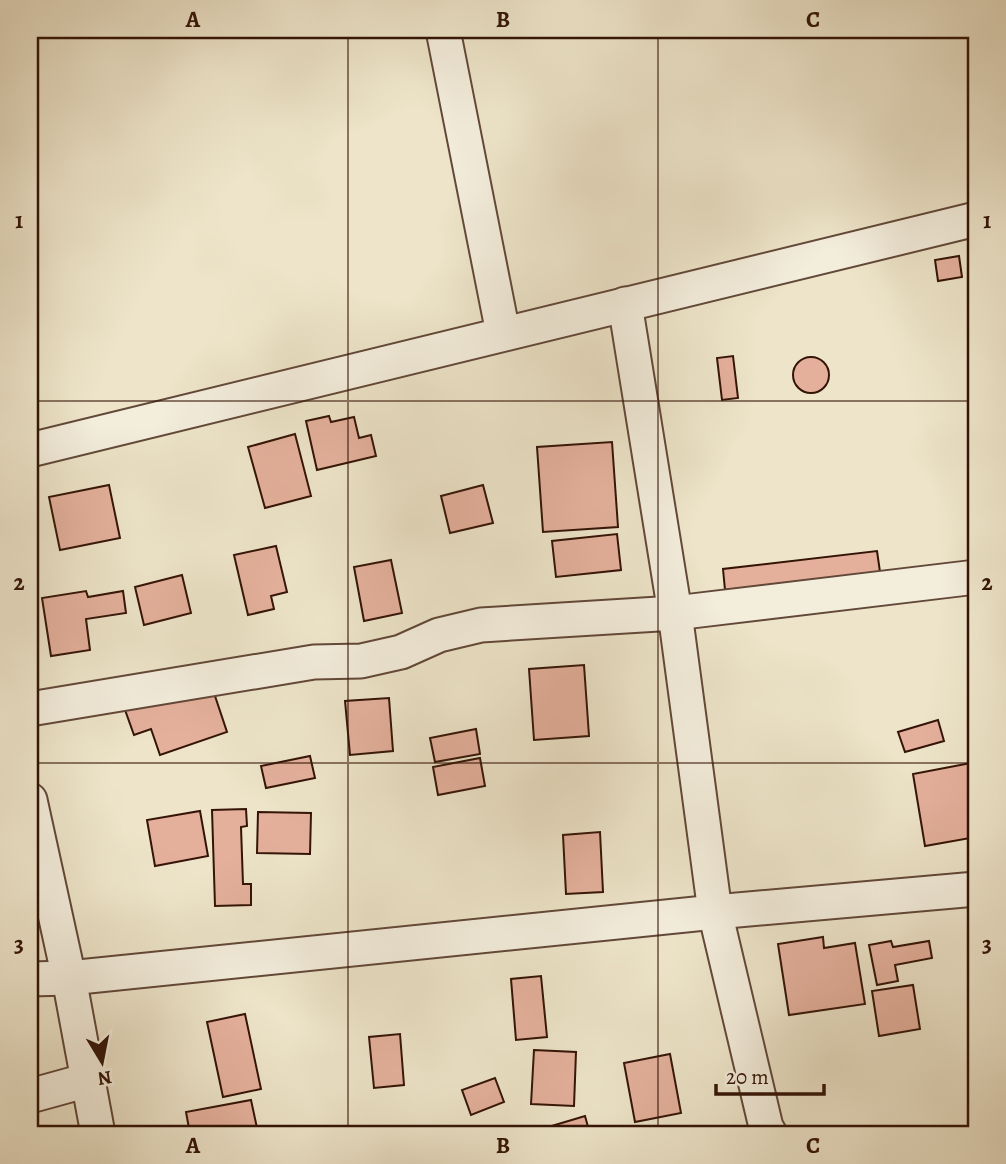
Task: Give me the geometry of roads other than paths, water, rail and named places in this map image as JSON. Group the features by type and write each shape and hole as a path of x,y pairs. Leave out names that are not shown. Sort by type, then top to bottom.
{"street":[{"path":"443,30 503,333"},
{"path":"30,450 976,219"},
{"path":"625,304 675,613 715,912 770,1134"},
{"path":"30,709 314,662 361,661 401,652 439,635 481,625 675,613 976,577"},
{"path":"30,800 69,978 98,1134"},
{"path":"30,979 69,978 715,912 976,889"},
{"path":"30,1096 88,1080"}]}
